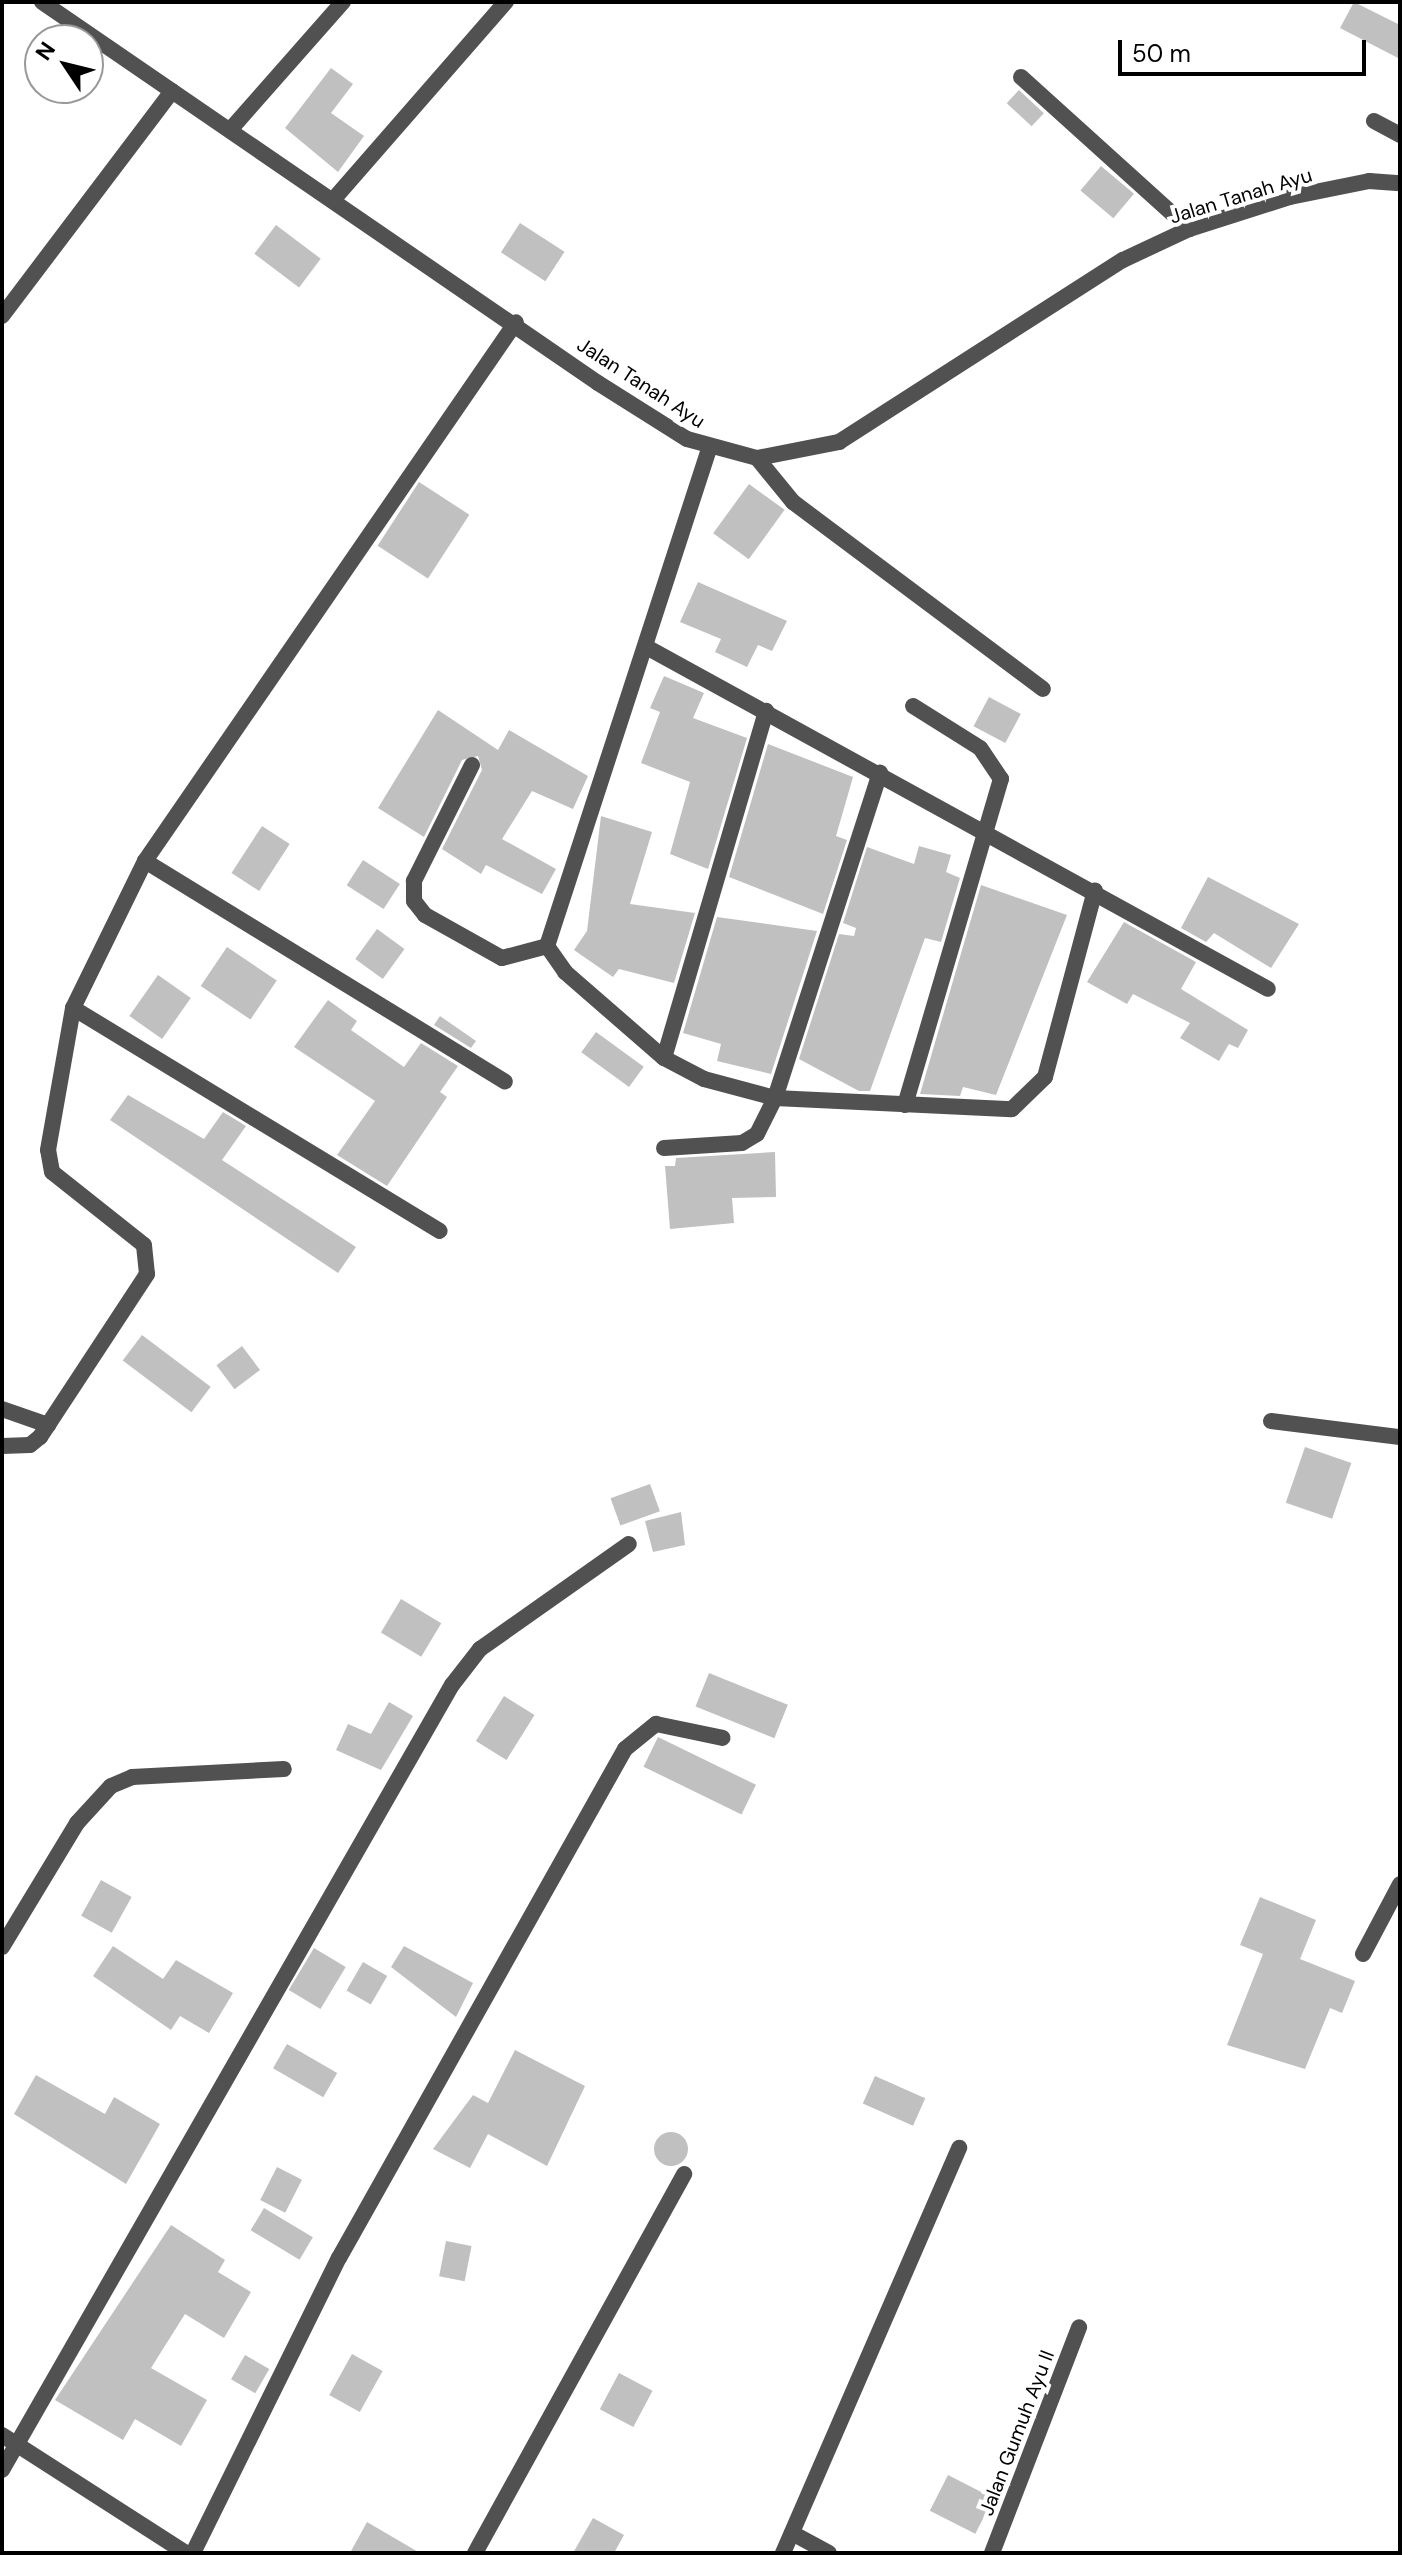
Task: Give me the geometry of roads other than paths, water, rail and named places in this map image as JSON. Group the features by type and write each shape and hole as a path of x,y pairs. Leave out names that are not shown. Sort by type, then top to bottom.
{"street":[{"name":"Jalan Tanah Ayu","path":"42,2 333,200 709,449 757,458 839,442 1123,260 1189,229 1290,197 1369,181 1400,183"},
{"path":"230,130 343,2"},
{"path":"333,200 506,2"},
{"path":"1021,77 1189,229"},
{"path":"2,316 172,91"},
{"path":"1374,121 1400,135"},
{"path":"2,1446 30,1445 48,1425 147,1274 149,1256 52,1172 48,1150 73,1008 145,861 516,322"},
{"path":"547,946 650,649 709,449"},
{"path":"757,458 793,502 1043,689"},
{"path":"650,649 989,830 1268,989"},
{"path":"905,1105 989,830 998,769 980,748 913,706"},
{"path":"664,1058 766,711"},
{"path":"472,765 414,881 414,901 425,915 502,958 547,946"},
{"path":"664,1148 750,1140 775,1098 880,772"},
{"path":"145,861 505,1082"},
{"path":"547,946 603,1011 664,1058 704,1079 775,1098 1012,1109 1034,1096 1095,891"},
{"path":"73,1008 440,1231"},
{"path":"2,1409 48,1425"},
{"path":"1271,1421 1400,1437"},
{"path":"2,2470 7,2438 452,1685 480,1649 629,1544"},
{"path":"193,2553 339,2258 625,1749 656,1724 723,1738"},
{"path":"2,1947 77,1823 111,1786 132,1777 284,1769"},
{"path":"1363,1954 1400,1884"},
{"path":"783,2553 959,2148"},
{"path":"475,2553 684,2174"},
{"name":"Jalan Gumuh Ayu II","path":"992,2553 1079,2327"},
{"path":"7,2438 186,2553"},
{"path":"792,2533 829,2553"}]}
